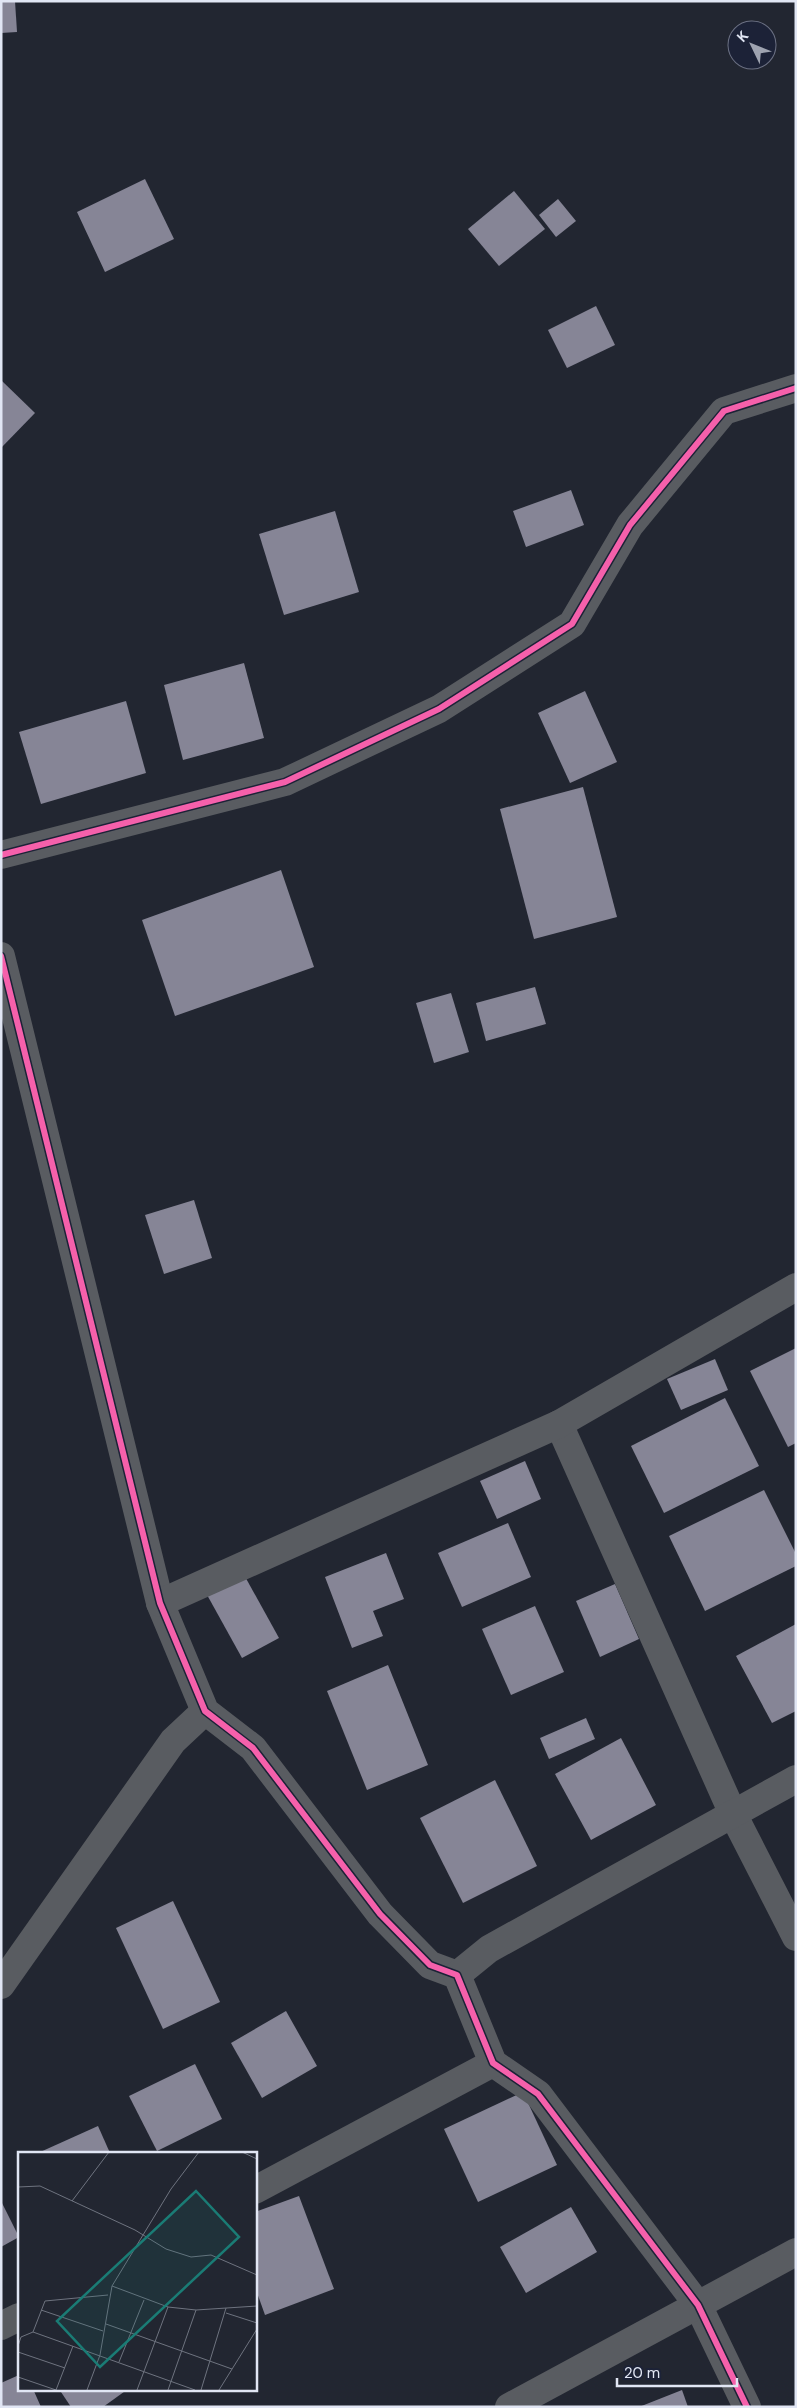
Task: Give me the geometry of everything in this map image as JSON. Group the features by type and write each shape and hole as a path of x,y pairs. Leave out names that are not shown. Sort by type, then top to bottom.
{"street":[{"path":"1,855 285,782 439,709 572,624 630,525 724,412 796,388"},
{"path":"1,956 160,1603 205,1711 252,1748 380,1914 430,1965 457,1974 493,2063 538,2094 698,2305 747,2407"},
{"path":"160,1603 559,1424 796,1287"},
{"path":"559,1424 733,1814 796,1937"},
{"path":"1,1985 173,1741 205,1711"},
{"path":"457,1974 489,1949 796,1779"},
{"path":"256,2189 493,2063"},
{"path":"509,2407 796,2252"},
{"path":"1,2326 18,2317"}],"building":[{"path":"1,1 15,1 17,32 1,33"},
{"path":"145,179 174,239 105,272 77,212"},
{"path":"514,191 545,229 499,266 468,229"},
{"path":"558,199 576,221 556,237 539,215"},
{"path":"596,306 615,345 567,368 548,330"},
{"path":"1,380 35,413 1,448"},
{"path":"571,490 584,525 526,547 513,511"},
{"path":"335,511 359,592 284,615 259,534"},
{"path":"244,663 264,738 183,760 164,685"},
{"path":"585,691 617,762 570,783 538,713"},
{"path":"126,701 146,773 41,804 19,732"},
{"path":"583,787 617,917 534,939 500,809"},
{"path":"281,870 314,967 175,1016 142,920"},
{"path":"535,987 546,1024 486,1041 476,1003"},
{"path":"451,993 469,1052 434,1063 416,1003"},
{"path":"194,1200 212,1258 164,1274 145,1215"},
{"path":"796,1348 796,1443 788,1447 750,1371"},
{"path":"715,1359 728,1390 681,1410 667,1379"},
{"path":"725,1398 759,1466 664,1513 631,1446"},
{"path":"525,1461 541,1499 497,1519 480,1481"},
{"path":"764,1490 796,1554 796,1566 705,1611 669,1536"},
{"path":"508,1523 531,1577 462,1607 438,1553"},
{"path":"386,1553 404,1599 373,1611 383,1636 352,1648 325,1577"},
{"path":"243,1573 279,1638 242,1658 206,1593"},
{"path":"615,1584 639,1639 600,1657 576,1601"},
{"path":"535,1606 564,1672 511,1695 482,1629"},
{"path":"796,1624 796,1711 772,1723 736,1656"},
{"path":"388,1665 428,1765 367,1790 327,1691"},
{"path":"586,1718 595,1739 549,1759 540,1738"},
{"path":"621,1738 656,1805 591,1840 555,1774"},
{"path":"495,1780 537,1866 463,1903 420,1818"},
{"path":"173,1901 220,2002 163,2029 116,1928"},
{"path":"286,2011 317,2066 262,2098 231,2043"},
{"path":"195,2064 222,2119 157,2151 129,2096"},
{"path":"523,2092 557,2165 478,2202 444,2129"},
{"path":"98,2126 110,2152 40,2152"},
{"path":"299,2196 334,2289 265,2315 256,2290 256,2212"},
{"path":"1,2201 18,2238 1,2247"},
{"path":"571,2207 597,2252 526,2293 500,2247"},
{"path":"18,2375 18,2390 33,2390 41,2407 1,2407 1,2383"},
{"path":"60,2390 127,2390 103,2407 71,2407"},
{"path":"682,2390 688,2407 639,2407"}],"cycle path":[{"path":"1,855 285,782 439,709 572,624 630,525 724,411 796,388"},
{"path":"1,956 160,1603 205,1711 253,1748 380,1914 430,1965 457,1975 493,2063 538,2094 698,2305 747,2407"}]}
